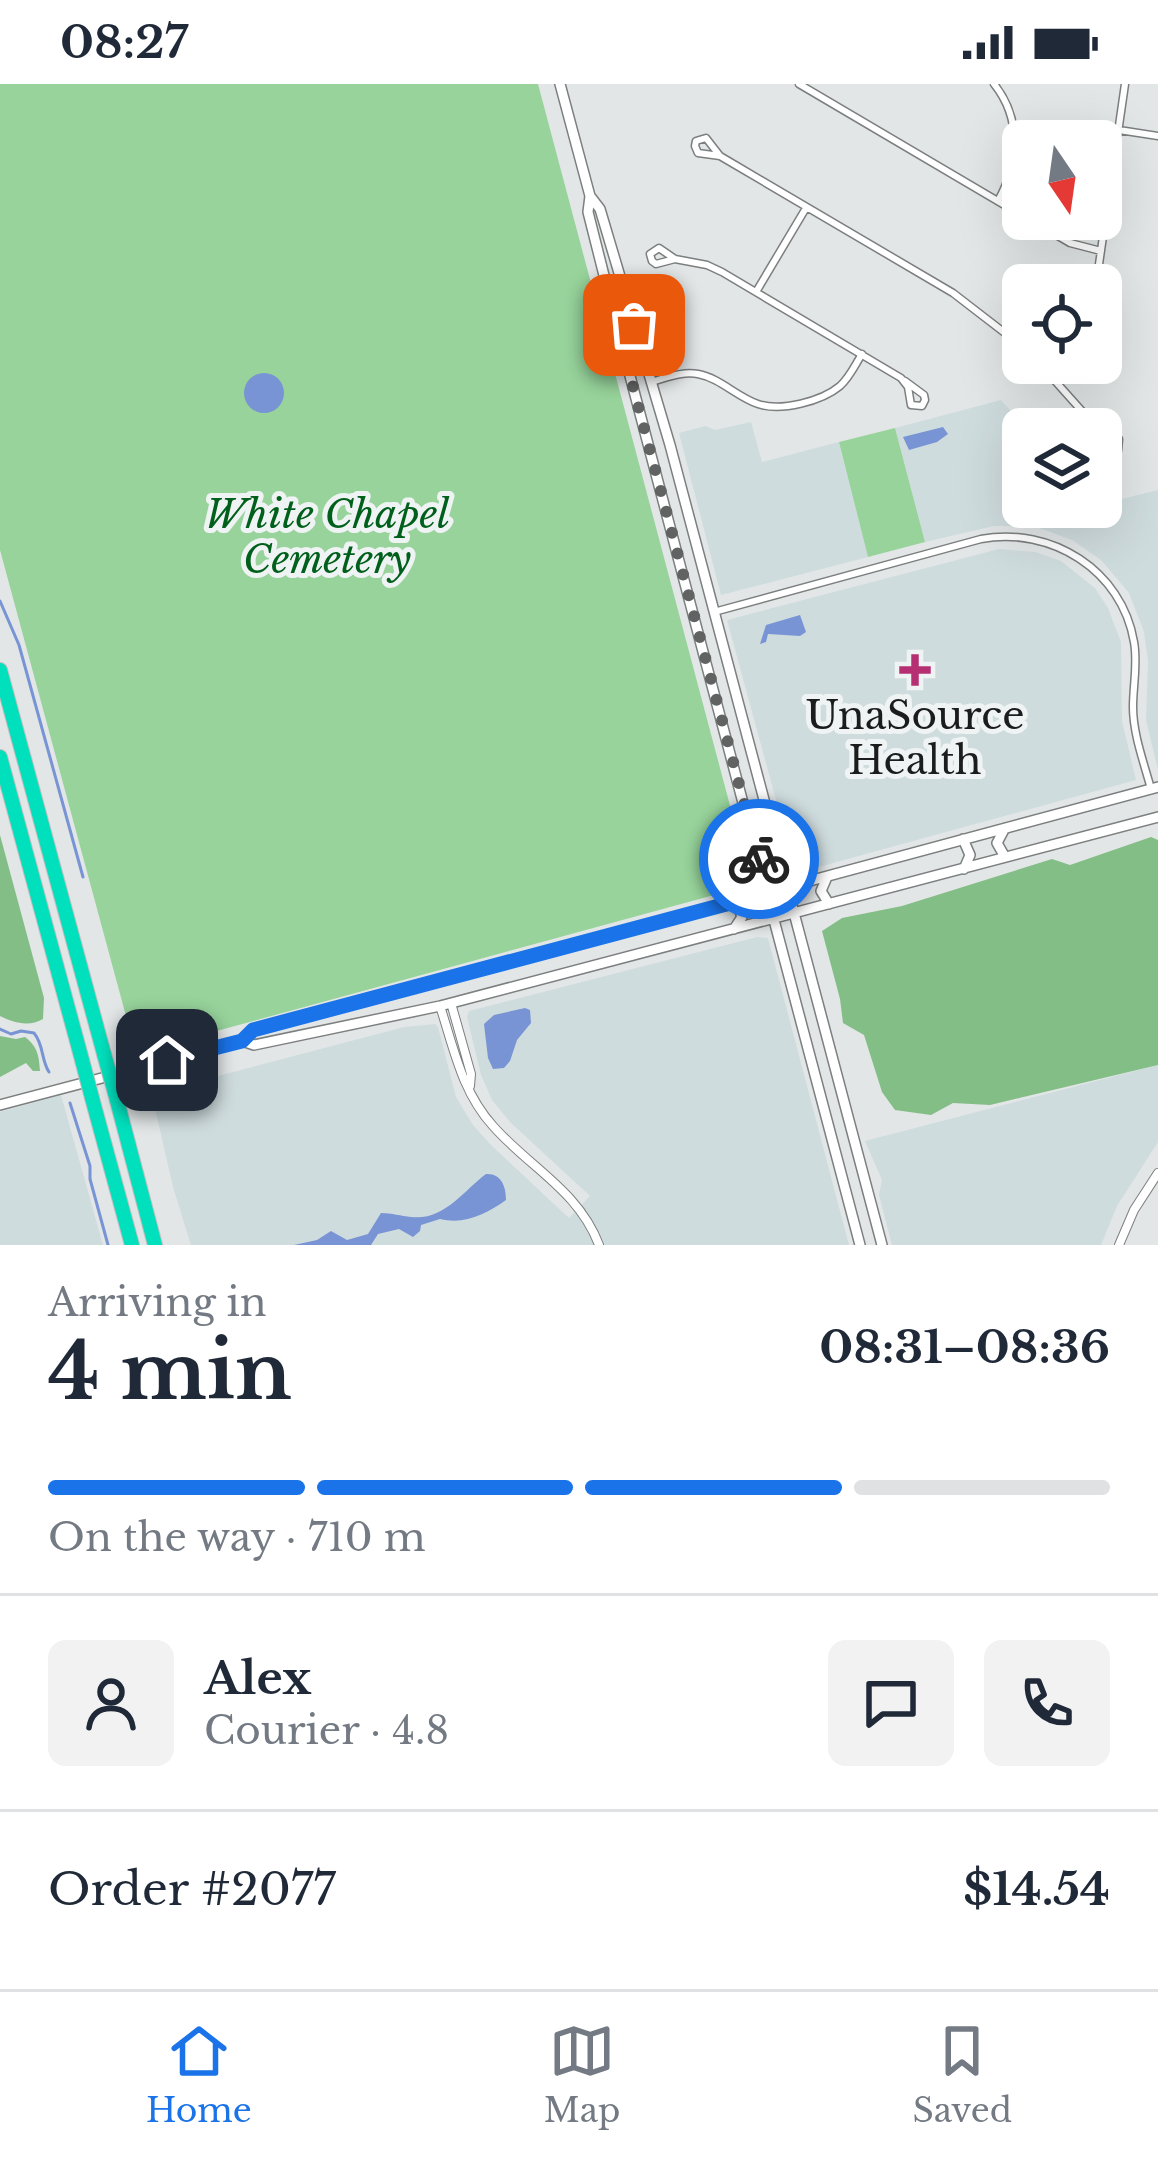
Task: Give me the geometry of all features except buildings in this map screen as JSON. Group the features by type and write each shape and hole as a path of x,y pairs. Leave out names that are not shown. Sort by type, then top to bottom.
{"highway":[{"path":"0,670 155,1245"},
{"path":"0,757 132,1245"}],"main road":[{"path":"560,84 590,196 588,212 616,323 860,1245"},
{"path":"590,196 600,209 670,445 883,1245"},
{"path":"616,323 623,319 634,325"},
{"path":"649,448 660,451 670,445"},
{"path":"658,484 670,479 680,486"},
{"path":"691,608 713,612"},
{"path":"717,704 729,699 740,706"},
{"path":"0,1105 242,1041 253,1030 963,839 1156,795 1154,818 446,1005 254,1045 242,1041"},
{"path":"1005,828 997,843 1005,857"},
{"path":"963,839 970,855 964,869"},
{"path":"758,857 769,862 780,857"},
{"path":"827,877 821,892 830,904"},
{"path":"734,929 742,916 736,902"},
{"path":"611,962 605,949 612,936"},
{"path":"783,950 791,945 805,950"},
{"path":"570,973 577,958 572,946"},
{"path":"446,980 439,991 446,1005"},
{"path":"407,1013 417,1005 421,986"},
{"path":"327,1030 328,1011"},
{"path":"853,1217 863,1222 875,1217"}],"street":[{"path":"799,84 1002,203"},
{"path":"994,84 1007,104 1015,136 1010,173 998,201"},
{"path":"1120,120 1125,84"},
{"path":"1122,131 1158,136"},
{"path":"720,156 965,302 1002,331"},
{"path":"757,292 807,207"},
{"path":"1065,240 1101,251"},
{"path":"1099,264 1103,240"},
{"path":"675,259 707,265 904,381"},
{"path":"651,382 699,374 752,401 779,407 836,389 862,354"},
{"path":"1061,384 1081,408"},
{"path":"713,612 993,537 1026,538 1062,548 1101,577 1127,616 1136,656 1134,719 1156,795"},
{"path":"446,1005 461,1077 492,1126 575,1203 598,1245"},
{"path":"1119,1245 1158,1172"}],"shaded area":[{"path":"1001,400 1008,408 1002,408 1002,526 925,542 895,428"},
{"path":"751,422 762,462 839,442 868,557 721,595 679,433"},
{"path":"1158,490 1158,770 1146,720 1144,632 1129,593 1101,560 1072,540 1039,528 1122,528 1122,499"},
{"path":"999,549 1035,552 1061,561 1095,588 1108,608 1121,642 1122,721 1136,780 795,870 727,620"},
{"path":"768,938 849,1245 191,1245 148,1078 158,1076 176,1087 404,1027 435,1024 456,1097 473,1125 569,1218 590,1196 492,1100 481,1075 469,1011"},
{"path":"1158,1065 1158,1142 1117,1206 1101,1245 892,1245 879,1195 882,1180 865,1141"},
{"path":"61,1095 103,1245 0,1245 0,1112"}],"green space":[{"name":"White Chapel Cemetery","path":"0,84 538,84 749,877 747,886 136,1053 0,550"},
{"path":"895,428 925,542 868,557 839,442"},
{"path":"0,835 44,998 43,1019 32,1023 0,1016"},
{"path":"1151,837 1158,840 1158,1065 990,1105 953,1103 931,1115 895,1110 882,1092 864,1035 843,1023 822,931 842,918 902,906 1052,859 1070,865"},
{"path":"0,1036 25,1037 37,1052 40,1071 26,1063 0,1077"}],"water":[{"path":"264,373 278,379 284,393 278,407 264,413 250,407 244,393 250,379"},
{"path":"943,427 948,434 937,442 909,450 903,437"},
{"path":"800,615 806,632 800,636 768,634 760,644 766,625"},
{"path":"530,1010 531,1023 517,1040 510,1061 504,1068 493,1069 484,1024 494,1015"},
{"path":"486,1174 502,1181 506,1200 475,1217 421,1225 413,1237 399,1229 378,1234 371,1245 294,1245 331,1231 347,1240 368,1234 381,1213 433,1214"}],"waterway":[{"path":"0,601 19,645 83,877"},
{"path":"0,1029 11,1034 34,1033 49,1072"},
{"path":"70,1103 108,1245"}],"way so far":[{"path":"634,325 623,319 616,323 759,859"}],"place":[{"name":"UnaSource Health","path":"915,670"}],"route":[{"path":"167,1060 242,1041 253,1030 768,893 759,859"}]}
